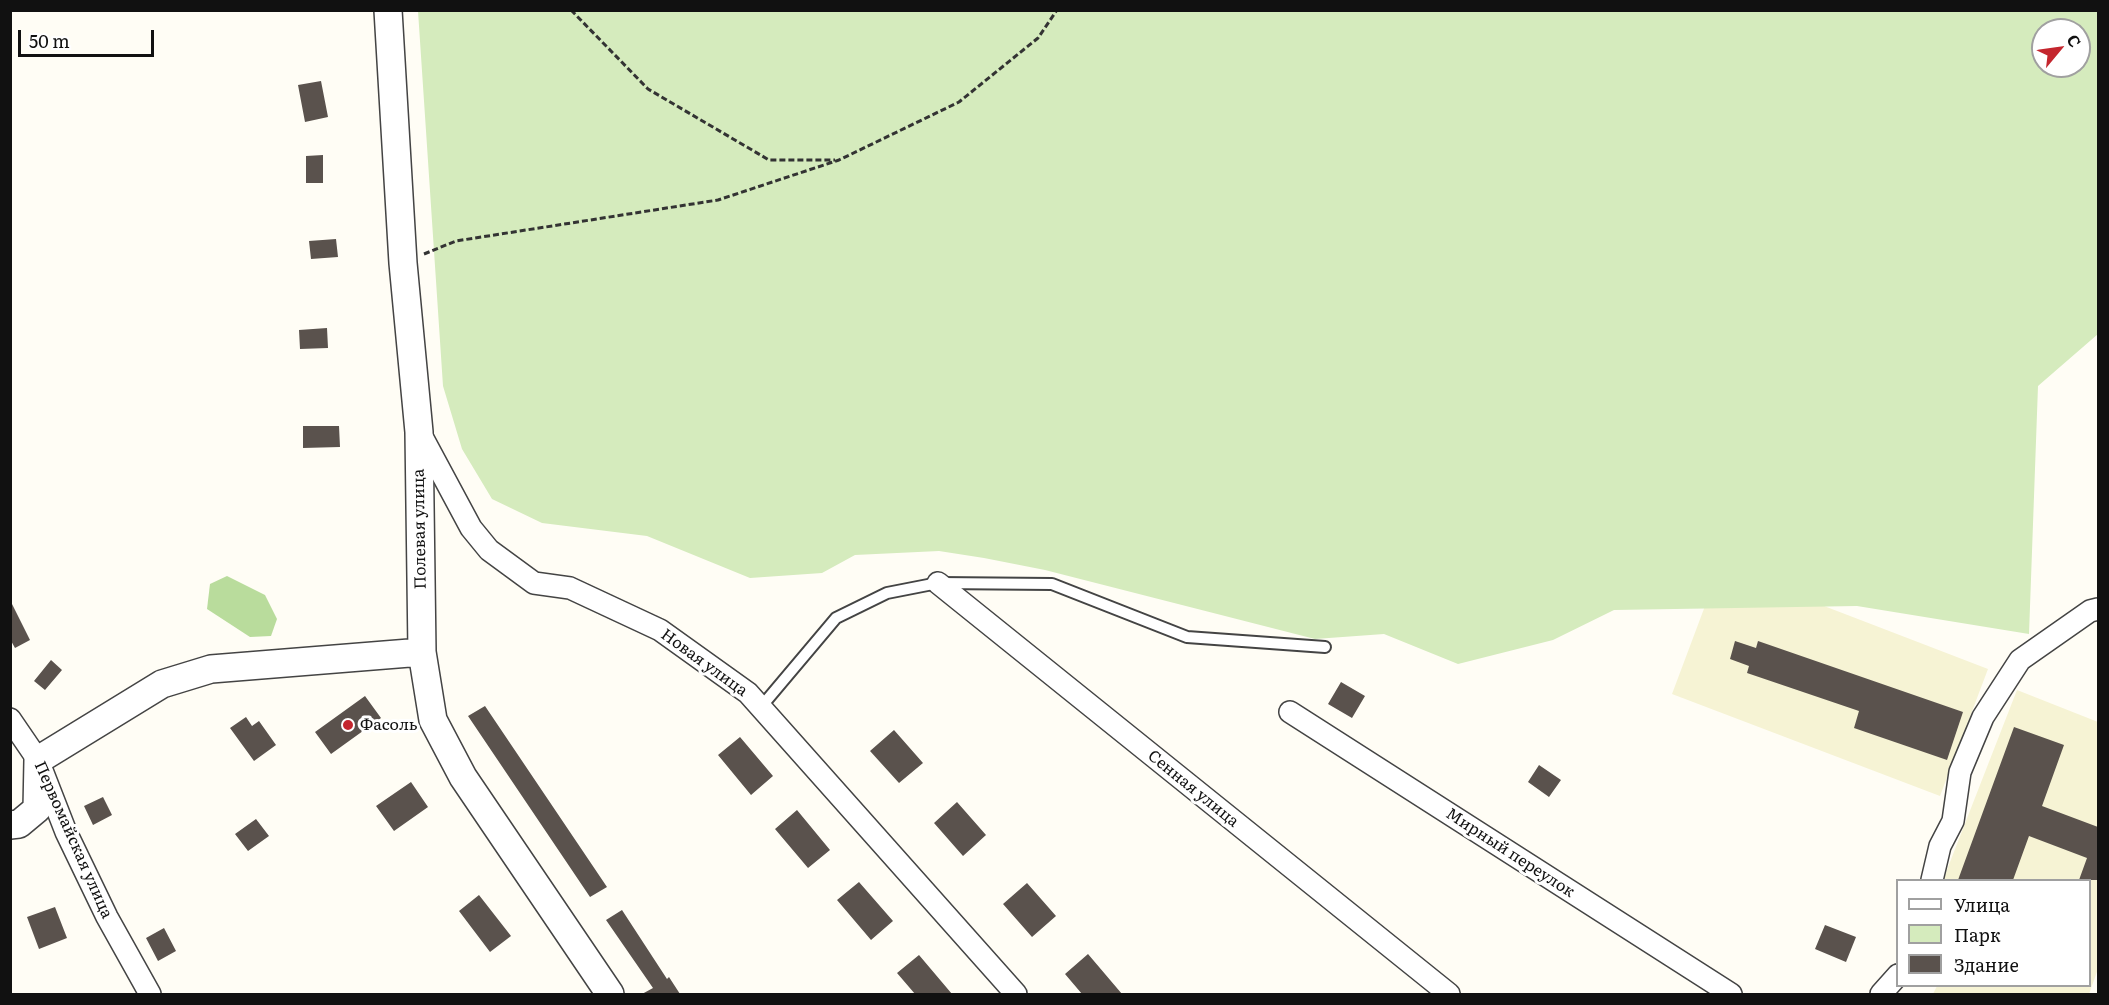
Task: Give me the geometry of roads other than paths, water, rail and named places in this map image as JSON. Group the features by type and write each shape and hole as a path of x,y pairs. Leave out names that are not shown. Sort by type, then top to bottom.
{"street":[{"name":"Полевая улица","path":"388,10 403,263 419,432 422,652 433,720 463,777 610,994"},
{"name":"Новая улица","path":"419,432 471,528 489,550 534,583 570,588 660,630 748,693 1016,994"},
{"name":"Сенная улица","path":"938,583 1449,994"},
{"path":"1932,879 1940,846 1953,821 1960,772 1983,717 2020,660 2090,611 2098,609"},
{"path":"10,825 19,824 37,809 38,760 162,684 211,669 422,652"},
{"name":"Мирный переулок","path":"1290,712 1731,994"},
{"name":"Первомайская улица","path":"10,719 38,760 66,832 107,916 150,994"},
{"path":"1881,994 1896,977"}],"lane":[{"path":"761,707 837,618 887,593 938,583 1052,584 1187,636 1325,647"}],"place":[{"name":"Фасоль","path":"348,725"}]}
